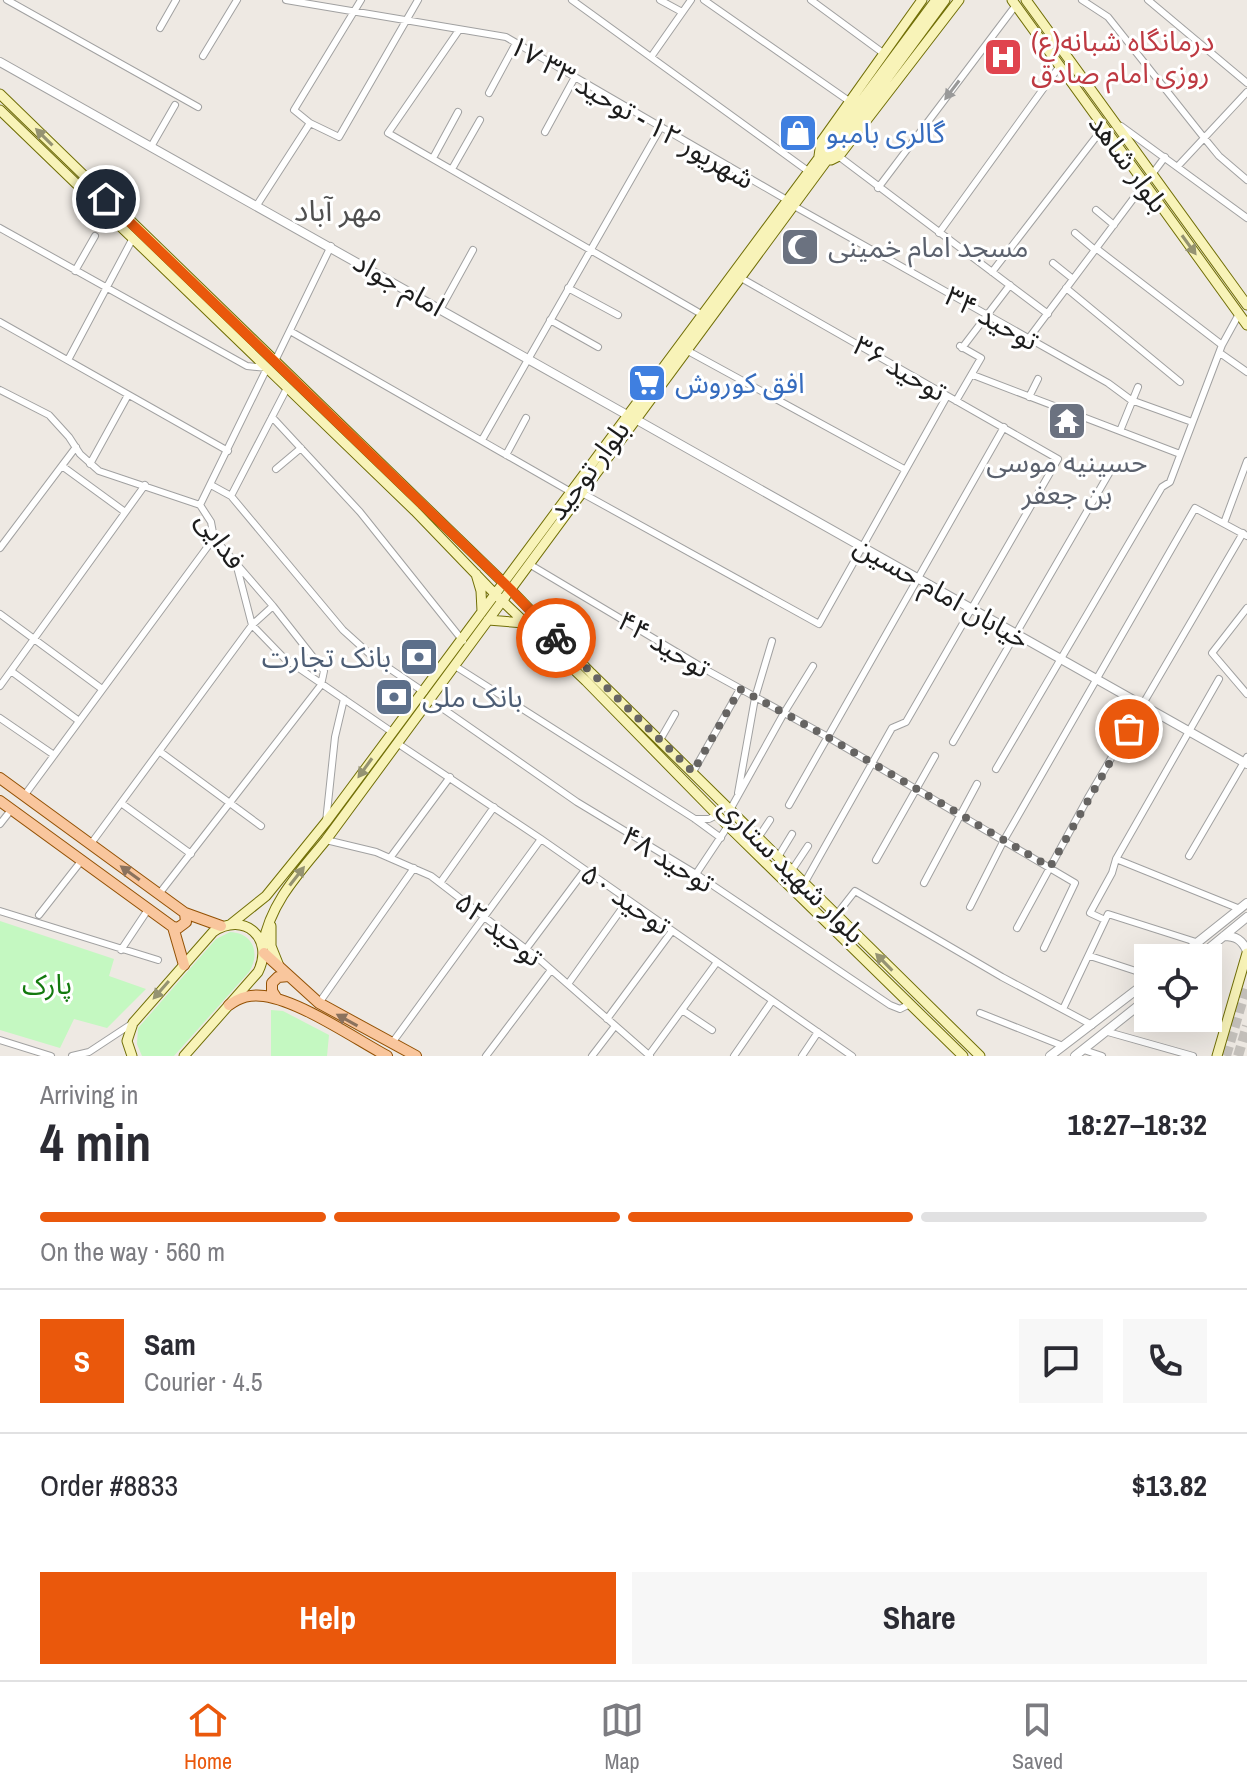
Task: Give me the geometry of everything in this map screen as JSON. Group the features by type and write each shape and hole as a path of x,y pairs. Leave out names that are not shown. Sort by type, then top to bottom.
{"main road":[{"name":"بلوار توحید","path":"830,157 821,142 922,0"},
{"path":"830,157 936,0"},
{"name":"بلوار توحید","path":"133,1023 213,932 266,896 326,822 392,732 455,666 505,586 633,418 703,315 952,1"},
{"path":"830,157 873,93 952,1"},
{"name":"بلوار شاهد","path":"1018,2 1059,67 1247,325"},
{"name":"بلوار شاهد","path":"1018,2 1115,122 1246,301"},
{"path":"0,94 473,564 485,617 526,623"},
{"path":"0,110 271,365 287,388 473,564"},
{"name":"بلوار توحید","path":"633,418 688,351 741,278 808,171 830,157"},
{"name":"بلوار توحید","path":"518,569 528,563 577,493"},
{"name":"بلوار شهید ستاری","path":"473,564 486,568 505,586 980,1056"},
{"name":"بلوار شهید ستاری","path":"473,564 498,596 963,1056"},
{"path":"486,568 518,569 519,588 525,606"},
{"name":"بلوار توحید","path":"184,1056 258,972 273,911 282,896 397,743 463,641 485,617"},
{"path":"0,778 185,913 226,925 250,928 263,949 319,1003 416,1056"},
{"path":"0,801 173,927 184,965"},
{"path":"282,896 271,933 273,952 285,972"},
{"path":"173,927 183,926 187,917 185,913"},
{"path":"1217,1056 1247,952"},
{"path":"278,1000 272,991 272,983 285,972"},
{"path":"910,1004 917,995"},
{"path":"229,1005 240,997 278,1000 387,1056"},
{"path":"129,1054 127,1041 133,1023"}],"street":[{"path":"7,0 198,107"},
{"path":"160,28 176,0"},
{"path":"203,56 237,0"},
{"name":"۱۷ شهریور ۱۲ - توحید ۳۳","path":"286,0 506,37 790,203"},
{"path":"361,0 294,110 310,123 339,137 418,0"},
{"path":"572,0 808,171"},
{"path":"660,0 682,12"},
{"path":"651,57 691,0"},
{"path":"704,0 849,101"},
{"path":"811,0 883,53"},
{"path":"1082,0 1108,17 1205,139 1247,179"},
{"path":"1148,0 1247,83"},
{"path":"878,188 1018,2"},
{"path":"459,30 388,133 703,315"},
{"path":"489,93 516,43"},
{"name":"امام جواد","path":"0,62 633,418"},
{"path":"939,233 1059,67"},
{"path":"545,132 575,77"},
{"path":"1178,166 1247,92"},
{"path":"152,145 175,105"},
{"path":"433,158 458,112"},
{"path":"452,169 480,120"},
{"path":"1115,122 1247,218"},
{"path":"257,205 310,123"},
{"path":"482,440 661,127"},
{"path":"992,272 1103,128"},
{"path":"830,157 878,188 1048,314"},
{"path":"1153,173 1165,157"},
{"path":"1029,338 1145,183"},
{"name":"توحید ۳۴","path":"790,203 1029,338 1131,400 1192,422"},
{"path":"1096,210 1114,225"},
{"path":"0,228 247,366 271,365"},
{"path":"1075,233 1222,345"},
{"path":"75,271 95,236"},
{"path":"68,360 133,238"},
{"path":"200,505 331,246"},
{"path":"441,308 473,250"},
{"path":"1053,263 1073,279"},
{"name":"توحید ۳۶","path":"741,278 1058,459 972,608"},
{"path":"956,401 981,358 961,347 1010,285"},
{"path":"568,288 618,315"},
{"path":"1066,288 1180,382"},
{"path":"996,769 1162,487 1170,482 1222,345 1239,314"},
{"path":"550,320 598,347"},
{"path":"0,322 228,451"},
{"path":"290,331 506,455 819,624 947,396"},
{"path":"688,351 904,469"},
{"path":"1220,353 1247,372"},
{"path":"973,375 1180,454"},
{"path":"1029,397 1038,379"},
{"path":"1120,431 1138,387"},
{"path":"211,485 231,496 287,388"},
{"name":"فدایی","path":"2,394 49,415 99,471 200,505 211,522 214,538 324,671 321,685"},
{"path":"90,464 128,395"},
{"path":"272,417 360,512 463,641"},
{"path":"506,455 526,418"},
{"name":"خیابان امام حسین","path":"633,418 1095,680 1246,761"},
{"path":"789,805 1004,427"},
{"path":"0,548 76,447"},
{"path":"276,469 301,448"},
{"path":"1224,523 1247,461"},
{"path":"62,466 125,512"},
{"path":"953,742 1111,470"},
{"path":"0,686 145,485"},
{"name":"توحید ۴۸","path":"231,496 343,630 374,658 577,802 696,874 890,1005 900,1009 910,1004"},
{"path":"970,907 1004,840 1195,508 1245,534 1142,706 1017,928"},
{"path":"24,796 214,538"},
{"name":"توحید ۴۴","path":"528,563 755,698 1050,867"},
{"path":"236,564 252,625 284,658 392,732"},
{"path":"90,845 252,625 273,606"},
{"path":"805,882 892,728 906,722 972,608"},
{"path":"1245,692 1212,653 1247,608"},
{"path":"0,614 102,689"},
{"path":"737,799 755,698 772,641"},
{"path":"455,666 721,838"},
{"path":"730,810 813,666"},
{"path":"11,671 79,721"},
{"path":"1116,859 1243,906 1199,943 1090,913 1112,873 1116,859 1219,679"},
{"path":"1245,692 1247,681"},
{"path":"159,894 321,685"},
{"path":"693,772 740,689"},
{"path":"326,822 335,737 344,699"},
{"path":"660,740 675,714"},
{"path":"0,718 54,755"},
{"name":"توحید ۵۰","path":"397,743 541,839 852,1056"},
{"path":"159,751 261,826"},
{"path":"876,860 935,756"},
{"path":"1189,856 1246,761"},
{"path":"390,858 450,777"},
{"path":"924,883 977,784"},
{"path":"121,803 191,854"},
{"path":"440,883 494,807"},
{"path":"0,824 11,810"},
{"path":"695,819 709,819 717,815"},
{"path":"758,838 770,820"},
{"path":"696,874 728,826"},
{"path":"778,857 792,834"},
{"path":"391,1044 541,839"},
{"name":"توحید ۵۲","path":"326,840 390,858 440,883 526,949 649,1055"},
{"path":"792,870 808,846"},
{"path":"39,915 82,860"},
{"path":"1044,948 1075,883 1050,867"},
{"path":"319,1003 414,868"},
{"path":"526,949 585,870"},
{"path":"837,914 855,891 1002,977 1092,1025"},
{"path":"568,984 628,900"},
{"path":"121,950 149,908"},
{"path":"0,911 158,960"},
{"path":"1063,1009 1107,917"},
{"path":"1214,944 1247,917"},
{"path":"607,1019 672,931"},
{"path":"1223,936 1235,937 1247,952"},
{"path":"1090,956 1134,970"},
{"path":"649,1055 717,962"},
{"path":"486,1056 551,970"},
{"path":"1050,1056 1134,992"},
{"path":"734,1056 772,1001"},
{"path":"682,1010 712,1030"},
{"path":"1075,1056 1134,1010"},
{"path":"980,1013 1063,1046"},
{"path":"72,1056 89,1052 133,1023"},
{"path":"592,1056 615,1026"},
{"path":"802,1056 818,1032"},
{"path":"1108,1032 1193,1056"},
{"path":"0,1040 51,1056"},
{"path":"1084,1050 1102,1056"}],"green space":[{"name":"پارک","path":"0,921 114,959 109,976 146,989 107,1028 74,1019 60,1048 0,1030"},
{"path":"230,932 244,936 253,945 253,965 249,972 174,1056 142,1056 137,1044 138,1028 216,939"},
{"path":"271,1010 283,1011 329,1035 327,1056 271,1056"}],"tunnel":[{"path":"1226,1056 1247,985"},
{"path":"1238,1056 1247,1026"}],"way so far":[{"path":"556,638 693,772 740,689 1050,867 1129,729"}],"place":[{"name":"(ع)درمانگاه شبانه روزی امام صادق","path":"1003,57"},
{"name":"گالری بامبو","path":"798,133"},
{"name":"مسجد امام خمینی","path":"800,247"},
{"name":"افق کوروش","path":"647,383"},
{"name":"حسینیه موسی بن جعفر","path":"1067,421"},
{"name":"بانک تجارت","path":"419,657"},
{"name":"بانک ملی","path":"394,697"}],"district":[{"name":"مهر آباد","path":"338,211"}],"route":[{"path":"106,199 510,589 556,638"}]}
